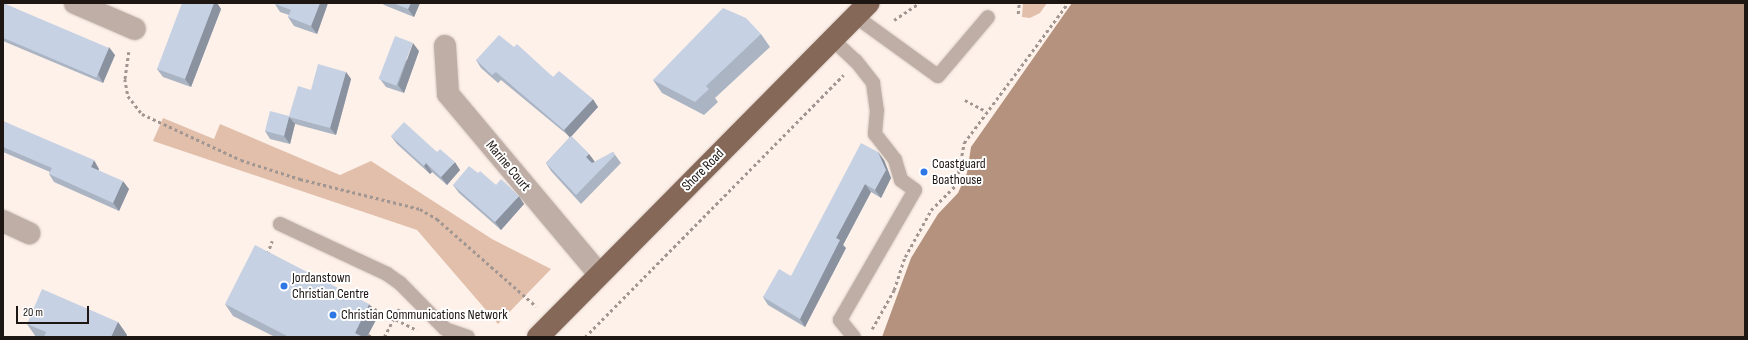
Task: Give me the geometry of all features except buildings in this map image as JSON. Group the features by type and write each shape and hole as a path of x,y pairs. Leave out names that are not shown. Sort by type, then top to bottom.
{"highway":[{"name":"Shore Road","path":"538,337 861,10"}],"street":[{"path":"75,3 135,29"},
{"name":"Marine Court","path":"445,46 448,94 599,274"},
{"path":"3,221 29,234"}],"lane":[{"path":"861,10 881,36 938,76 988,17"},
{"path":"832,39 856,61 873,83 877,110 875,134 895,160 901,180 915,190 840,320 854,337"},
{"path":"280,224 387,274 408,291 445,329 468,337"}],"path":[{"path":"881,36 894,21 919,3"},
{"path":"1018,14 1019,3"},
{"path":"872,330 894,290 905,256 931,210 956,185 964,143 986,111 1068,3"},
{"path":"135,29 125,78 128,96 142,114 248,162 300,179 420,209 437,219 553,321"},
{"path":"585,337 856,61"},
{"path":"965,100 986,111"},
{"path":"273,257 266,253 280,224"},
{"path":"384,337 408,291"},
{"path":"366,304 418,331"},
{"path":"368,335 373,337"}],"shaded area":[{"path":"1023,3 1047,3 1040,13 1030,18 1022,17"},
{"path":"1072,3 1745,3 1745,337 882,337 911,258 938,214 958,193 967,173 971,147"},
{"path":"163,118 214,139 220,124 340,175 371,161 492,239 551,269 498,324 417,230 153,141"}],"place":[{"name":"Coastguard Boathouse","path":"924,172"},
{"name":"Jordanstown Christian Centre","path":"284,286"},
{"name":"Christian Communications Network","path":"333,315"}]}
